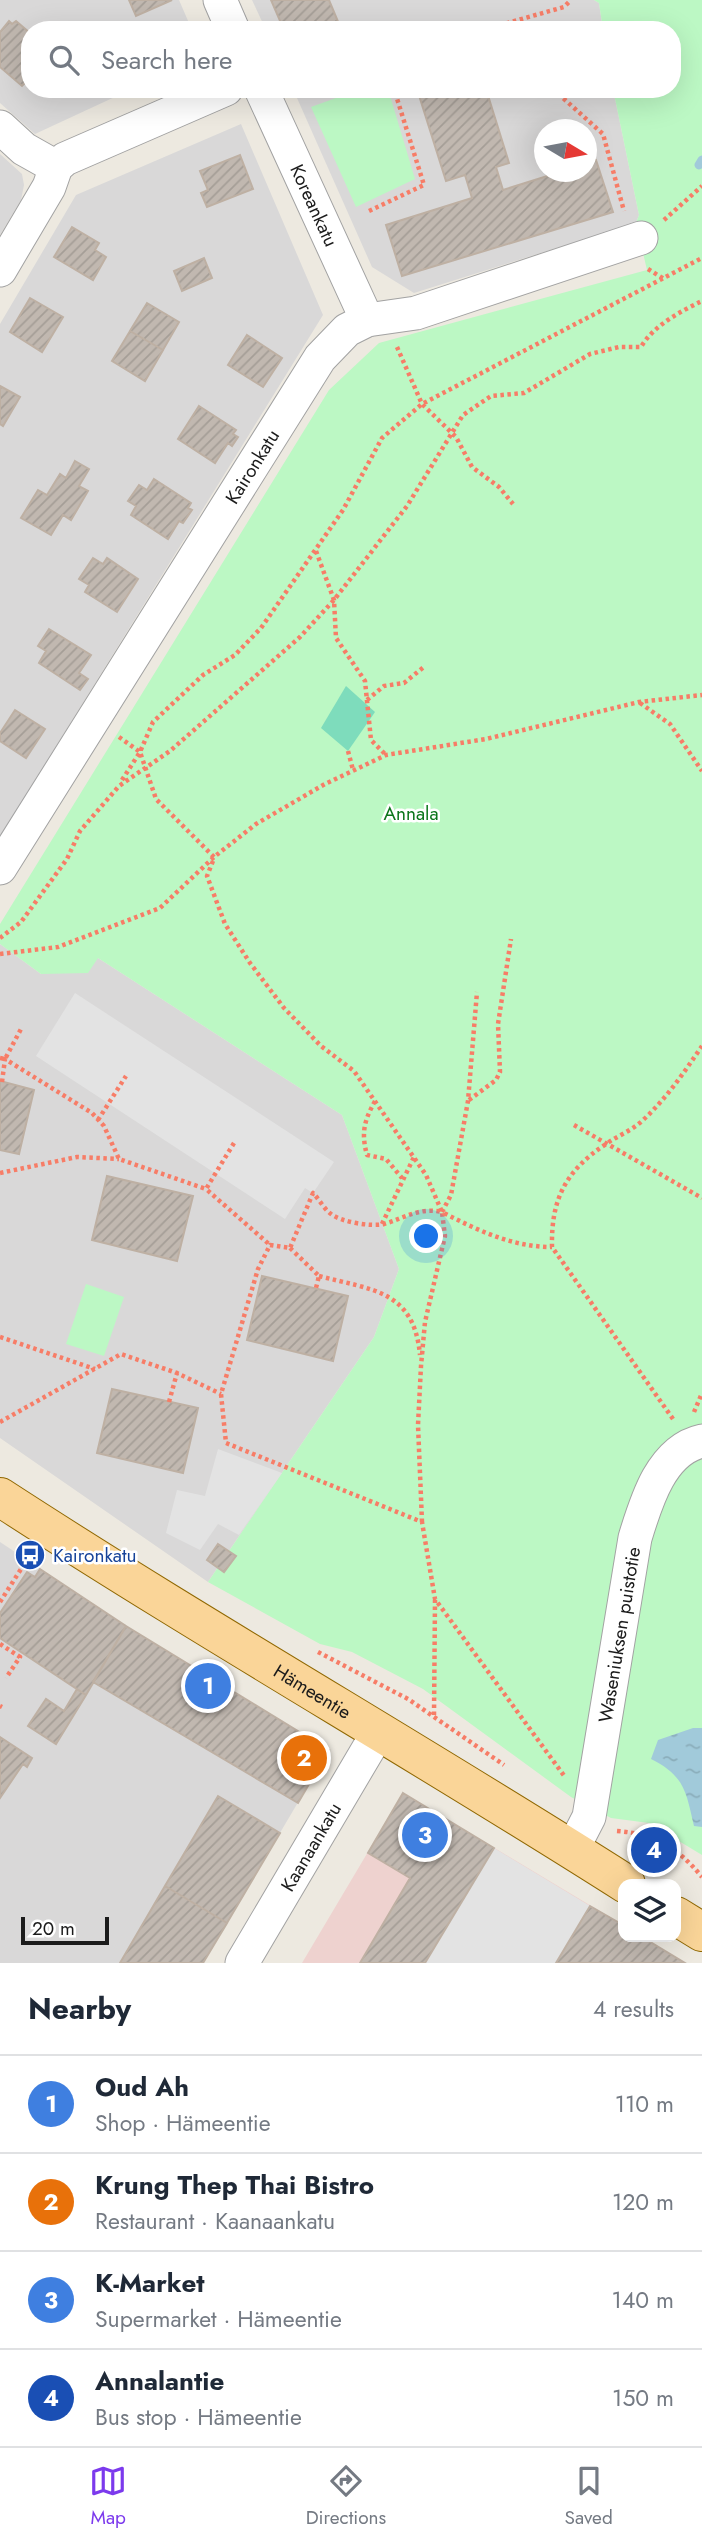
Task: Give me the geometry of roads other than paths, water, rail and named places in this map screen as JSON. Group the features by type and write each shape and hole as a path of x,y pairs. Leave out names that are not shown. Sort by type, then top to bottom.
{"main road":[{"name":"Hämeentie","path":"0,1497 274,1670 379,1731 580,1833 621,1879"},
{"path":"681,1919 702,1933"}],"street":[{"path":"220,0 229,21"},
{"path":"0,270 49,187 56,167 65,159 205,98"},
{"name":"Koreankatu","path":"265,98 367,320"},
{"path":"0,127 24,149 56,167"},
{"name":"Kaironkatu","path":"0,868 320,358 347,330 367,320 415,313 636,240"},
{"name":"Waseniuksen puistotie","path":"580,1833 635,1538 646,1503 668,1462 695,1442"},
{"name":"Kaanaankatu","path":"242,1963 379,1731"}],"water":[{"path":"693,1728 702,1728 702,1827 694,1826 686,1794 677,1779 651,1759 658,1740"}],"waterway":[{"path":"699,165 702,160"}],"place":[{"name":"Kaironkatu","path":"30,1555"},
{"name":"Oud Ah","path":"208,1686"},
{"name":"Krung Thep Thai Bistro","path":"304,1758"},
{"name":"K-Market","path":"425,1835"},
{"name":"Annalantie","path":"654,1850"}],"park label":[{"name":"Annala","path":"411,813"}]}
